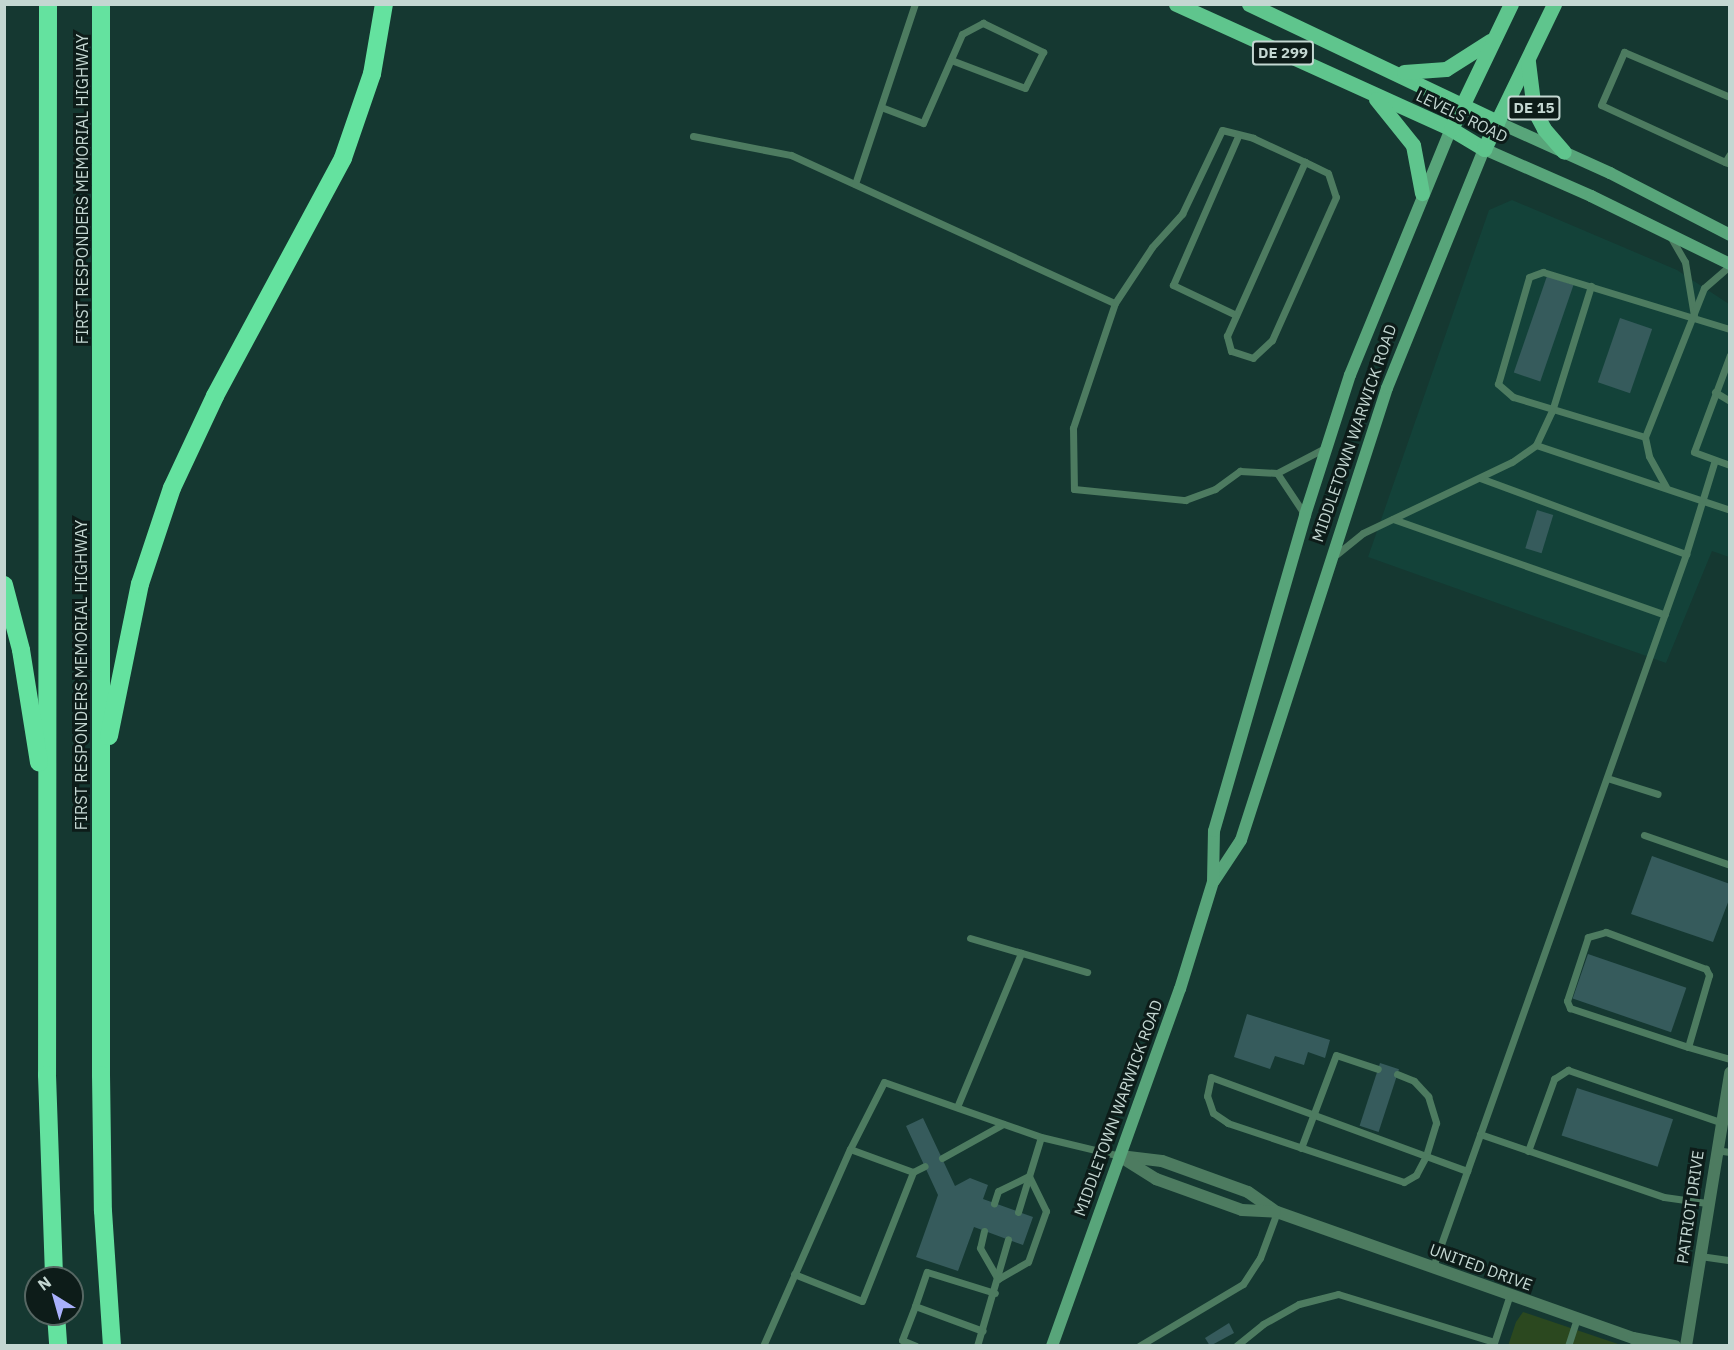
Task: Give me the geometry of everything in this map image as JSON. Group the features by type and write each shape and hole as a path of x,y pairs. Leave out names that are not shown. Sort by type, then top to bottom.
{"highway":[{"name":"FIRST RESPONDERS MEMORIAL HIGHWAY","path":"48,4 47,1075 54,1266"},
{"name":"FIRST RESPONDERS MEMORIAL HIGHWAY","path":"101,4 103,1211 112,1346"},
{"path":"101,782 127,639 153,538 192,442 343,158 372,74 384,4"},
{"path":"4,585 21,650 48,816"},
{"path":"57,1326 58,1346"}],"main road":[{"name":"LEVELS ROAD","path":"1176,4 1451,129 1484,149"},
{"name":"LEVELS ROAD","path":"1249,4 1398,72 1497,122"},
{"name":"MIDDLETOWN WARWICK ROAD","path":"1451,129 1511,4"},
{"name":"MIDDLETOWN WARWICK ROAD","path":"1484,149 1554,4"},
{"name":"DE 299","path":"1398,72 1446,69 1494,37"},
{"name":"DE 15","path":"1528,56 1528,86 1534,110 1544,129 1564,152"},
{"path":"1370,92 1411,141 1418,158 1422,193"}],"street":[{"name":"LEVELS ROAD","path":"1497,122 1564,152 1730,235"},
{"name":"MIDDLETOWN WARWICK ROAD","path":"1052,1346 1180,989 1213,882 1214,831 1305,515 1350,375 1422,193 1451,129"},
{"name":"LEVELS ROAD","path":"1484,149 1667,232 1730,264"},
{"name":"MIDDLETOWN WARWICK ROAD","path":"1213,882 1241,840 1386,388 1484,149"},
{"name":"PATRIOT DRIVE","path":"1686,1346 1715,1150 1730,1073"},
{"name":"UNITED DRIVE","path":"1120,1156 1166,1183 1242,1210 1277,1212"},
{"name":"UNITED DRIVE","path":"1120,1156 1162,1161 1248,1192 1277,1212 1633,1338 1675,1346"}],"lane":[{"path":"855,184 915,4"},
{"path":"881,107 923,123 962,34 982,23 1043,52 1025,88 951,60"},
{"path":"1730,97 1624,52 1601,105 1727,163 1730,154"},
{"path":"1305,162 1227,336 1231,351 1252,358 1272,340 1336,197 1328,173 1305,162 1253,138 1238,136 1222,130 1182,214 1152,247 1115,303 1073,428 1074,489 1185,500 1215,489 1240,471 1277,473 1327,447"},
{"path":"693,136 791,154 1115,303"},
{"path":"1236,315 1173,285 1238,136"},
{"path":"1667,232 1685,262 1695,318"},
{"path":"1666,488 1649,456 1645,437 1695,318 1706,284 1730,264"},
{"path":"1645,437 1552,411 1513,397 1498,384 1528,277 1543,272 1730,329"},
{"path":"1329,563 1351,541 1480,478 1536,445 1552,411 1591,286"},
{"path":"1730,355 1694,452 1730,465"},
{"path":"1715,392 1730,401"},
{"path":"1536,445 1730,510"},
{"path":"1432,1267 1665,615 1686,554 1700,500 1715,460"},
{"path":"1277,473 1305,515"},
{"path":"1480,478 1686,554"},
{"path":"1393,519 1665,615"},
{"path":"1607,778 1658,794"},
{"path":"1644,835 1730,865"},
{"path":"1688,1047 1709,975 1706,969 1606,932 1588,937 1567,1001 1570,1008 1688,1047 1730,1059"},
{"path":"970,938 1087,972"},
{"path":"957,1107 1021,953"},
{"path":"1301,1148 1336,1055 1378,1069"},
{"path":"1528,1151 1554,1079 1568,1070 1720,1122"},
{"path":"1397,1074 1414,1081 1428,1096 1436,1123 1425,1156 1416,1175 1404,1182 1228,1123 1213,1113 1207,1096 1211,1077 1425,1156 1467,1171"},
{"path":"763,1346 850,1149 884,1082 1041,1137 1120,1156"},
{"path":"942,1158 1003,1124"},
{"path":"1480,1134 1664,1197 1707,1203"},
{"path":"1018,1212 1041,1137"},
{"path":"850,1149 913,1172"},
{"path":"1715,1150 1730,1152"},
{"path":"794,1274 862,1301 913,1172 925,1166"},
{"path":"994,1203 998,1191 1029,1176"},
{"path":"998,1279 1028,1262 1046,1211 1029,1176"},
{"path":"1140,1346 1243,1284 1260,1258 1277,1212"},
{"path":"984,1231 980,1248 998,1279"},
{"path":"977,1346 995,1293 1008,1239"},
{"path":"1700,1256 1730,1260"},
{"path":"916,1346 902,1340 927,1272 995,1293"},
{"path":"1236,1346 1263,1324 1299,1304 1338,1294 1494,1344 1510,1294"},
{"path":"915,1305 982,1330"},
{"path":"1568,1346 1577,1318"}],"shaded area":[{"path":"1512,200 1677,270 1729,304 1729,557 1712,551 1666,663 1368,557 1489,210"},
{"path":"1523,1312 1621,1345 1508,1346 1516,1322"}],"building":[{"path":"1547,276 1573,285 1540,382 1514,372"},
{"path":"1620,318 1652,329 1630,393 1598,382"},
{"path":"1537,510 1553,515 1542,553 1525,548"},
{"path":"1652,856 1730,884 1730,897 1713,942 1631,914"},
{"path":"1588,954 1686,988 1671,1032 1573,998"},
{"path":"1247,1014 1330,1040 1325,1058 1308,1052 1304,1065 1275,1056 1270,1069 1234,1057"},
{"path":"1380,1063 1399,1069 1379,1132 1360,1126"},
{"path":"1577,1088 1673,1119 1658,1167 1562,1136"},
{"path":"923,1118 955,1186 970,1178 988,1185 983,1199 1033,1217 1023,1245 974,1227 958,1271 916,1257 938,1195 906,1126"},
{"path":"1229,1323 1234,1333 1210,1346 1205,1338"}]}
